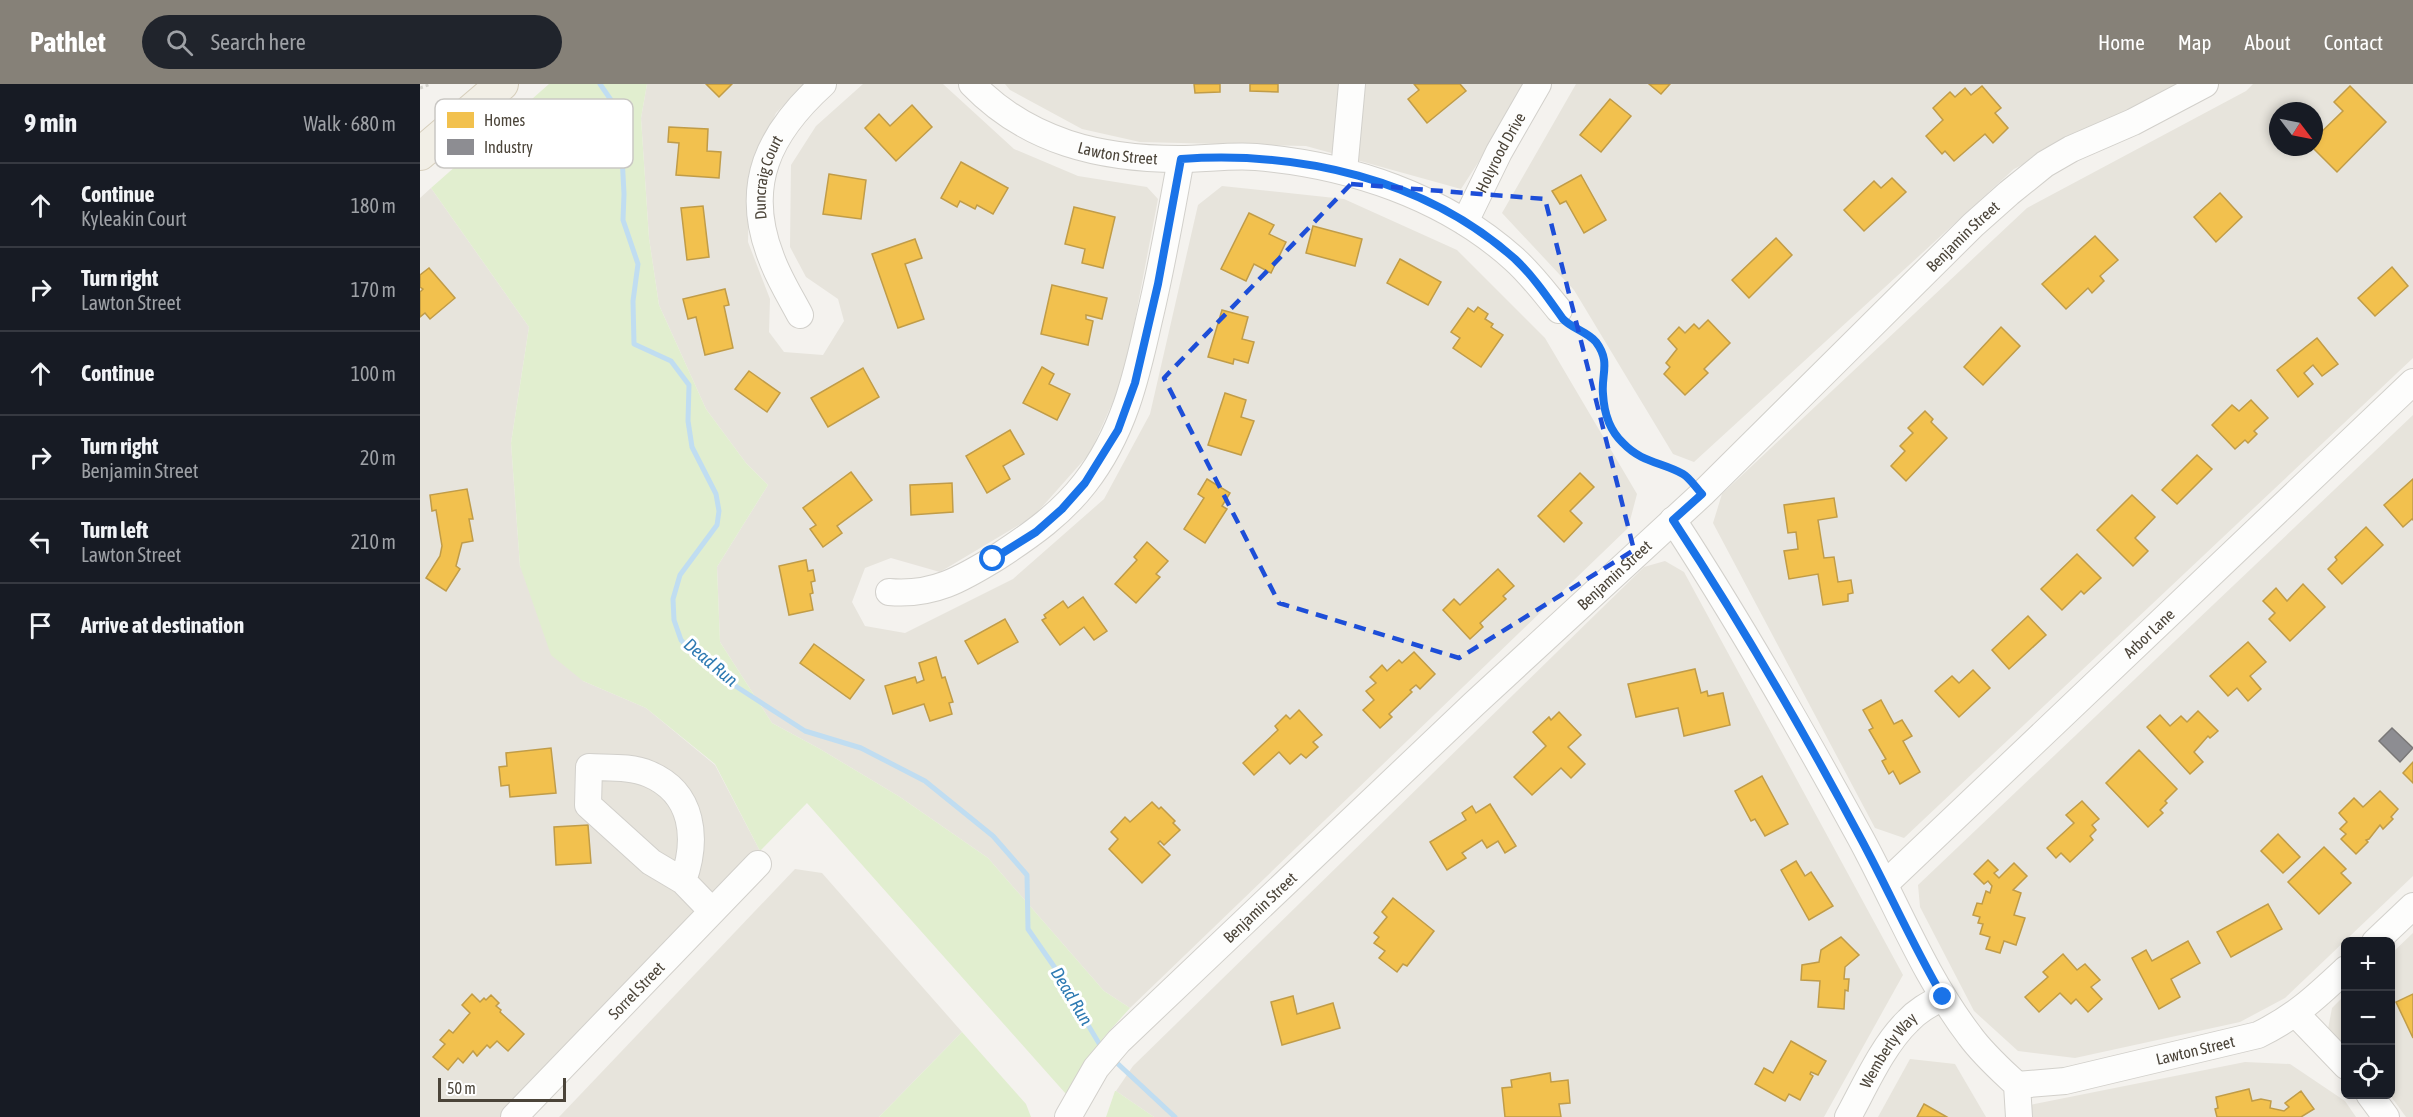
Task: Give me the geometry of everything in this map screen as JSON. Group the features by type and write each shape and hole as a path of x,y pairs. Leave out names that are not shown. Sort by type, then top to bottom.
{"main road":[{"path":"484,99 502,84"},
{"path":"420,154 435,141"}],"street":[{"name":"Duncraig Court","path":"800,315 771,260 760,212 761,188 770,151 786,122 823,84"},
{"name":"Lawton Street","path":"972,84 1000,109 1029,127 1061,142 1095,152 1128,158 1253,157 1301,162 1344,171 1398,189 1465,222 1515,260 1559,310"},
{"path":"1344,171 1352,84"},
{"name":"Holyrood Drive","path":"1465,222 1499,152 1538,84"},
{"name":"Benjamin Street","path":"1068,1117 1096,1068 1119,1041 1328,841 1702,494 1973,225 2045,164 2205,84"},
{"path":"889,592 909,594 930,591 993,559 1036,532 1062,509 1097,466 1118,430 1135,383 1158,284 1181,159"},
{"name":"Arbor Lane","path":"1885,884 2413,382"},
{"path":"1673,520 1718,590 1843,807 1943,997 1984,1053 2017,1085 2019,1117"},
{"path":"683,880 691,859 692,838 686,811 678,793 649,774 628,769 589,767 588,805 651,862 683,880 712,911"},
{"name":"Sorrel Street","path":"514,1117 758,864"},
{"path":"2380,937 2413,906"},
{"name":"Lawton Street","path":"2017,1085 2065,1081 2258,1035 2296,1014 2341,974"},
{"name":"Wemberly Way","path":"1848,1117 1895,1036 1923,1008 1943,997"},
{"path":"2296,1014 2341,1061"},
{"path":"2372,1099 2386,1117"}],"path":[{"path":"420,88 431,84"},
{"path":"1559,310 1564,321 1596,342 1606,364 1603,393 1608,424 1623,444 1646,461 1683,475 1702,494"}],"highlighted area":[{"path":"1351,184 1545,199 1634,550 1459,658 1279,603 1164,378"}],"shaded area":[{"path":"647,84 804,84 776,113 749,173 748,242 770,299 769,332 784,352 823,355 844,321 838,299 806,277 790,247 791,165 816,126 863,84 943,84 1014,149 1078,176 1147,187 1158,199 1124,377 1090,453 1034,516 940,572 891,558 865,568 852,602 865,626 905,633 1013,579 1104,499 1150,414 1198,205 1222,186 1344,199 1457,250 1545,338 1637,494 1628,528 1130,1008 1104,991 988,858 900,797 772,723 720,642 717,567 768,485 746,463 706,409 659,305 649,238 641,118"},
{"path":"1005,84 1529,84 1461,189 1306,146 1140,142 1082,129 1010,90"},
{"path":"1576,84 2179,84 2014,169 1694,462 1673,454 1574,290 1502,213"},
{"path":"2253,84 2413,84 2413,358 1904,838 1875,828 1713,523 1722,494 2027,208 2246,91"},
{"path":"431,188 529,327 511,443 520,566 583,681 646,708 715,765 760,851 500,1117 420,1117 420,198"},
{"path":"2413,415 2413,876 2349,937 2341,937 2341,945 2285,998 2240,1022 2075,1058 2018,1051 1974,1011 1920,907 1918,885"},
{"path":"1665,561 1684,572 1903,975 1824,1117 1154,1117 1116,1091 1133,1066 1644,567"},
{"path":"795,869 822,873 962,1032 879,1117 559,1117"},
{"path":"2413,933 2413,1117 2406,1117 2393,1099 2395,1099 2395,950"},
{"path":"2341,999 2341,1042 2328,1029 2332,1008"},
{"path":"1910,1059 1955,1064 1986,1117 1878,1117"},
{"path":"2245,1062 2290,1064 2345,1101 2356,1117 2006,1117 2010,1109"}],"green space":[{"path":"549,84 647,84 641,118 649,238 659,305 706,409 746,463 768,485 717,567 720,642 772,723 900,797 988,858 1104,991 1130,1008 1104,1037 1066,1094 807,803 760,851 715,764 646,708 583,681 551,655 520,566 511,443 529,327 431,188 454,168 633,168 633,99 532,99"},
{"path":"962,1032 1026,1104 1031,1117 879,1117"},
{"path":"1116,1091 1154,1117 1106,1117"}],"building: Homes":[{"path":"706,84 732,84 719,97"},
{"path":"1194,84 1220,84 1220,92 1195,93"},
{"path":"1250,84 1278,84 1278,92 1250,91"},
{"path":"1414,84 1460,84 1466,91 1427,123 1408,99 1419,90"},
{"path":"1649,84 1670,84 1661,94"},
{"path":"1982,86 2001,108 1995,113 2008,128 1993,143 1985,134 1954,161 1945,151 1942,154 1926,136 1943,120 1933,108 1950,92 1955,97 1965,88 1971,95"},
{"path":"2350,86 2386,122 2337,172 2321,156 2323,156 2323,130 2343,111 2334,102"},
{"path":"1610,99 1631,116 1601,152 1580,135"},
{"path":"912,105 932,127 896,161 865,128 879,114 890,126"},
{"path":"669,127 708,129 707,151 721,152 719,178 676,175 679,143 668,142"},
{"path":"961,162 1008,188 993,214 977,205 975,209 960,201 957,207 941,198"},
{"path":"829,174 866,180 861,219 823,214"},
{"path":"1581,175 1606,220 1584,233 1566,201 1560,204 1552,191"},
{"path":"1892,178 1906,192 1864,231 1844,210 1874,181 1881,188"},
{"path":"2220,193 2242,217 2216,242 2194,217"},
{"path":"703,206 709,257 687,260 681,208"},
{"path":"1074,207 1115,217 1103,268 1082,263 1085,249 1065,244"},
{"path":"1249,213 1274,225 1269,234 1286,242 1271,273 1254,264 1246,281 1221,269"},
{"path":"1313,226 1362,239 1355,266 1306,253"},
{"path":"2095,236 2118,260 2100,276 2104,281 2092,293 2088,288 2066,309 2042,284"},
{"path":"1776,238 1792,255 1749,298 1732,280"},
{"path":"915,239 922,258 905,264 924,319 898,328 872,254"},
{"path":"1400,259 1441,282 1428,305 1387,283"},
{"path":"2392,267 2408,286 2375,316 2358,298"},
{"path":"429,268 455,298 430,319 425,313 420,317 420,292 423,289 420,287 420,275"},
{"path":"1052,285 1107,298 1102,319 1086,315 1086,319 1093,321 1088,345 1041,334"},
{"path":"725,289 729,305 724,306 733,348 705,355 696,317 688,319 683,299"},
{"path":"1478,307 1488,314 1485,319 1493,324 1491,327 1503,335 1481,367 1453,348 1460,338 1451,332 1468,308 1474,312"},
{"path":"1222,310 1248,317 1242,339 1254,342 1248,363 1234,359 1233,364 1208,357"},
{"path":"1708,320 1730,343 1704,369 1708,373 1685,395 1664,374 1670,367 1666,363 1677,349 1668,339 1679,327 1685,333 1694,324 1699,329"},
{"path":"2001,327 2020,346 1983,385 1964,367"},
{"path":"2317,338 2338,364 2322,376 2313,365 2304,373 2313,384 2298,397 2277,370"},
{"path":"1042,367 1054,374 1049,384 1070,394 1057,420 1023,403"},
{"path":"863,368 879,397 828,427 811,398"},
{"path":"749,371 780,393 767,412 735,389"},
{"path":"1225,393 1246,400 1241,417 1254,421 1241,455 1208,445"},
{"path":"2251,400 2268,418 2254,431 2257,434 2248,443 2245,440 2235,449 2212,425 2232,405 2239,411"},
{"path":"1925,411 1933,419 1931,422 1947,438 1906,481 1891,466 1905,451 1900,446 1913,433 1908,428"},
{"path":"1010,430 1024,454 1003,466 1010,479 987,493 966,456"},
{"path":"2197,455 2212,469 2177,504 2162,490"},
{"path":"851,472 872,500 837,526 842,533 823,547 810,529 816,525 803,508"},
{"path":"1580,473 1594,487 1570,511 1582,523 1564,542 1538,516"},
{"path":"1207,479 1230,493 1222,506 1227,509 1205,543 1184,529 1204,498 1198,494"},
{"path":"2413,479 2413,520 2403,527 2384,505"},
{"path":"952,483 953,512 911,515 910,485"},
{"path":"467,489 473,519 469,519 473,541 462,543 456,566 460,569 446,591 426,578 440,556 442,546 436,510 432,511 430,495"},
{"path":"2132,495 2155,517 2135,538 2148,551 2133,566 2097,530"},
{"path":"1834,498 1837,517 1818,520 1824,558 1834,557 1838,582 1851,580 1853,593 1848,594 1848,601 1823,605 1818,574 1789,579 1784,551 1798,549 1796,532 1788,533 1784,505"},
{"path":"2366,527 2383,545 2342,584 2328,569 2337,560 2335,557"},
{"path":"1147,542 1168,561 1156,574 1160,577 1136,603 1115,584 1137,560 1134,557"},
{"path":"2077,554 2101,578 2084,594 2081,591 2062,610 2041,589"},
{"path":"806,560 808,571 813,570 815,581 811,582 813,593 810,594 813,610 789,615 779,566"},
{"path":"1498,569 1514,586 1503,596 1506,599 1480,623 1483,627 1470,639 1443,610 1454,599 1460,605"},
{"path":"2303,584 2325,607 2290,641 2269,619 2275,613 2263,601 2276,588 2287,601"},
{"path":"1083,597 1107,631 1094,640 1084,627 1060,645 1042,620 1046,618 1044,615 1063,601 1068,608"},
{"path":"2028,616 2046,635 2009,669 1992,650"},
{"path":"1005,619 1018,642 978,664 965,641"},
{"path":"2248,642 2266,662 2250,676 2261,689 2248,701 2237,688 2228,696 2210,676"},
{"path":"814,644 864,680 850,699 800,663"},
{"path":"1414,652 1435,674 1420,689 1416,685 1410,690 1412,692 1389,714 1392,717 1380,728 1363,710 1374,700 1366,691 1376,683 1370,677 1382,665 1387,671 1399,660 1402,663"},
{"path":"936,657 942,678 945,677 953,702 949,703 952,714 930,721 924,704 893,714 885,686 915,677 917,683 924,680 919,663"},
{"path":"1695,669 1701,693 1707,691 1708,696 1723,693 1730,725 1684,736 1678,708 1636,717 1628,684"},
{"path":"1973,670 1990,688 1959,717 1935,691 1952,676 1959,683"},
{"path":"1881,700 1894,724 1902,720 1912,736 1903,741 1920,772 1900,784 1893,771 1889,774 1882,761 1886,759 1869,730 1873,728 1863,710"},
{"path":"1299,710 1322,735 1313,742 1318,747 1306,758 1301,754 1290,764 1279,752 1254,775 1243,763 1278,730 1275,726 1286,715 1290,719"},
{"path":"2198,711 2218,731 2210,738 2208,736 2194,752 2203,762 2190,774 2147,727 2160,715 2170,726 2181,716 2187,722"},
{"path":"1559,712 1581,735 1568,747 1585,764 1571,778 1561,768 1532,795 1514,777 1546,746 1533,732 1549,717 1551,720"},
{"path":"551,748 556,793 510,797 509,785 501,786 499,767 507,766 506,753"},
{"path":"2139,750 2177,789 2165,801 2167,803 2160,810 2163,813 2148,827 2106,783"},
{"path":"2413,762 2413,783 2403,773"},
{"path":"1762,776 1788,824 1765,836 1755,819 1751,821 1735,791"},
{"path":"2380,791 2398,809 2391,817 2393,819 2383,829 2380,825 2356,854 2341,839 2346,834 2340,829 2347,822 2339,813 2354,798 2363,807"},
{"path":"2082,801 2099,819 2092,825 2096,830 2090,836 2093,840 2070,862 2061,853 2056,858 2047,848 2074,823 2066,815"},
{"path":"1152,802 1159,809 1161,807 1175,821 1173,823 1180,830 1164,845 1160,841 1158,843 1170,855 1142,883 1109,849 1118,839 1111,832 1125,817 1130,822"},
{"path":"1490,804 1516,846 1505,853 1498,841 1487,848 1482,840 1462,853 1466,858 1447,870 1430,842 1466,820 1462,813 1472,806 1476,813"},
{"path":"588,825 591,863 556,865 554,827"},
{"path":"2278,834 2300,857 2283,873 2261,851"},
{"path":"2324,847 2346,869 2341,873 2351,883 2319,914 2288,882"},
{"path":"1988,860 1998,870 1994,873 1999,878 2014,863 2027,876 2013,890 2021,893 2014,915 2025,918 2016,945 2004,941 2000,953 1986,949 1990,937 1980,934 1983,924 1978,923 1980,917 1973,915 1977,903 1982,904 1986,891 1990,893 1992,886 1988,881 1984,884 1974,874"},
{"path":"1796,861 1805,876 1811,872 1833,906 1809,920 1781,870"},
{"path":"1393,898 1434,931 1407,966 1403,964 1397,972 1379,958 1385,951 1374,943 1379,937 1374,933 1387,917 1382,912"},
{"path":"2268,904 2282,929 2231,957 2217,932"},
{"path":"1841,937 1859,955 1845,967 1844,979 1849,979 1848,991 1845,990 1844,1009 1818,1007 1820,981 1801,980 1802,965 1819,962 1821,950"},
{"path":"2188,941 2200,963 2171,979 2180,997 2159,1009 2132,958 2146,950 2152,961"},
{"path":"2063,954 2077,970 2085,964 2100,980 2091,987 2102,999 2088,1012 2076,999 2071,1004 2060,993 2039,1012 2025,997 2048,977 2043,972"},
{"path":"472,994 480,1002 491,995 499,1003 496,1006 501,1010 500,1012 524,1034 508,1051 497,1041 490,1048 487,1045 477,1056 473,1051 463,1063 458,1058 448,1070 433,1057 445,1044 440,1040 449,1030 453,1033 470,1013 462,1005"},
{"path":"2413,994 2413,1038 2396,1002"},
{"path":"1293,996 1297,1014 1333,1003 1340,1028 1282,1045 1271,1002"},
{"path":"1791,1041 1826,1061 1818,1075 1811,1072 1813,1076 1800,1100 1789,1094 1785,1101 1755,1084 1764,1068 1773,1073"},
{"path":"1550,1073 1551,1082 1568,1080 1570,1103 1559,1104 1561,1117 1505,1117 1502,1088 1512,1087 1511,1080"},
{"path":"2249,1089 2252,1101 2261,1099 2271,1101 2270,1108 2284,1111 2289,1107 2285,1103 2301,1091 2314,1109 2301,1117 2217,1117 2216,1097"},
{"path":"1924,1104 1947,1117 1917,1117"}],"building: Industry":[{"path":"2392,728 2413,748 2400,762 2379,741"}],"waterway":[{"name":"Dead Run","path":"600,84 610,99"},
{"name":"Dead Run","path":"623,168 623,220 638,264 633,301 634,344 671,361 689,385 688,421 692,447 716,494 719,511 717,525 680,575 673,599 674,620 681,640 693,653 737,687 805,731 861,748 925,781 993,836 1027,875 1028,929 1078,1001 1082,1015 1100,1045"},
{"name":"Dead Run","path":"1117,1063 1175,1117"}],"route":[{"path":"993,559 1036,532 1062,509 1085,483 1118,430 1135,383 1158,284 1181,159 1253,157 1301,162 1344,171 1387,185 1430,203 1465,222 1515,260 1559,310 1564,321 1596,342 1606,364 1603,393 1608,424 1623,444 1646,461 1683,475 1702,494 1673,520 1718,590 1786,705 1860,837 1943,997"}]}
